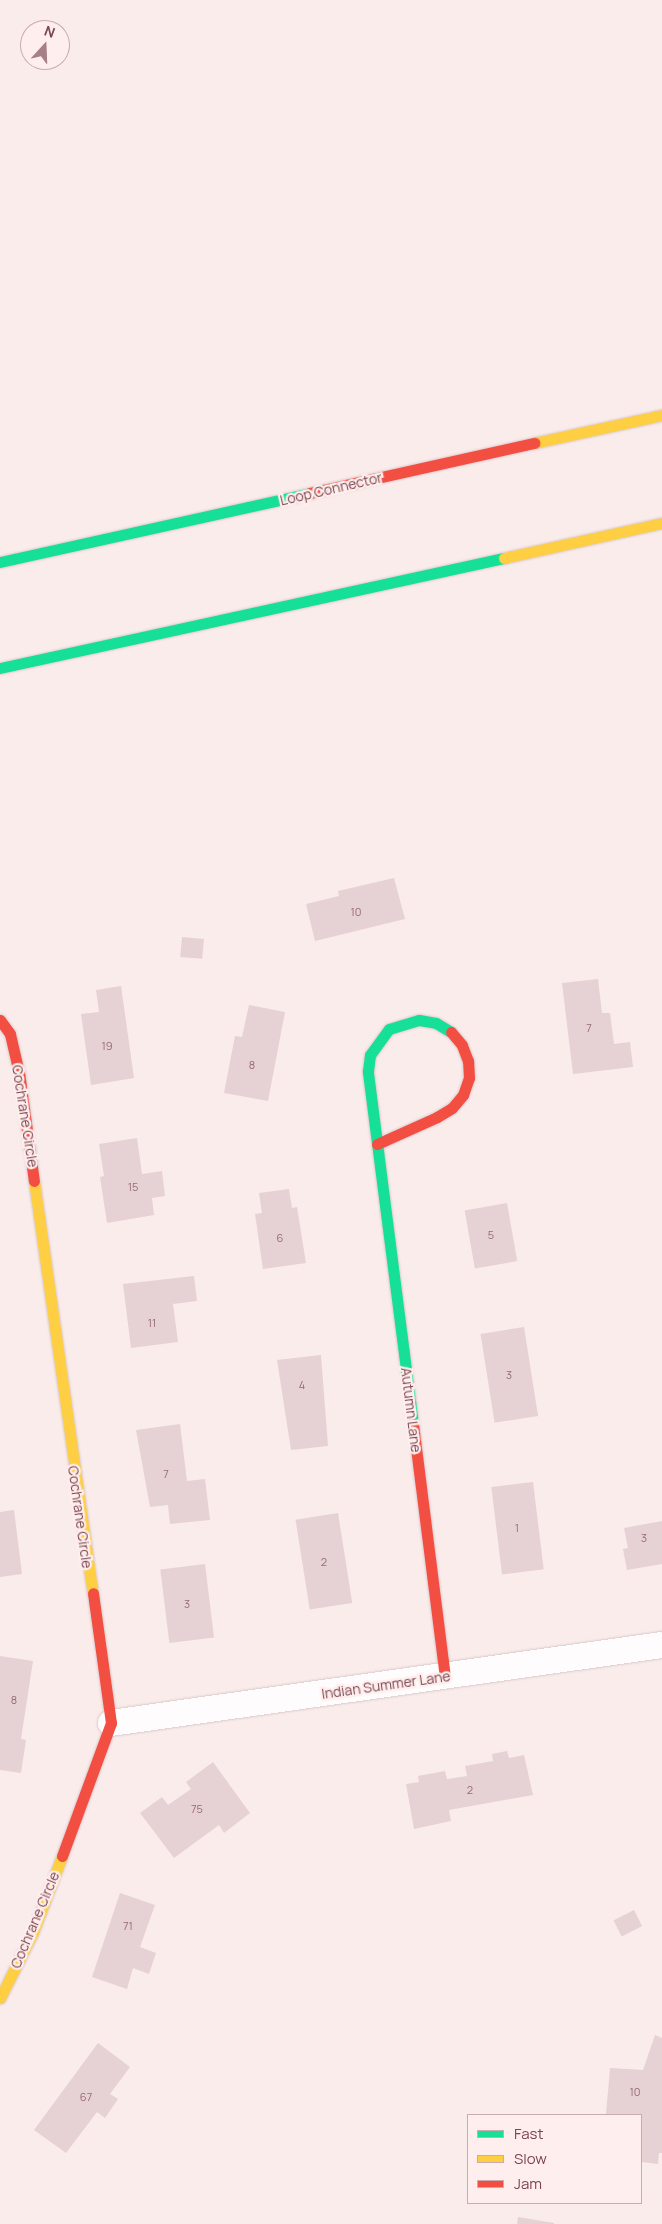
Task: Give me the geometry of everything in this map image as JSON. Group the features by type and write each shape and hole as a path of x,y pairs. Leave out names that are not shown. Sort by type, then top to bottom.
{"main road":[{"name":"Loop Connector","path":"0,562 662,416"},
{"path":"0,668 662,523"},
{"name":"Cochrane Circle","path":"0,1020 10,1034 19,1072 111,1724 33,1932 0,1998"},
{"name":"Autumn Lane","path":"377,1144 437,1117 452,1108 463,1095 469,1078 468,1061 462,1045 451,1032 436,1023 420,1020 389,1029 370,1055 368,1071 377,1144 445,1676"}],"street":[{"name":"Indian Summer Lane","path":"111,1724 662,1645"}],"building":[{"path":"394,878 405,919 315,941 306,904 339,896 338,891"},
{"path":"182,937 204,939 202,959 180,957"},
{"path":"598,979 602,1013 610,1013 614,1044 630,1042 633,1067 573,1074 562,983"},
{"path":"121,986 134,1078 91,1085 81,1014 99,1012 96,990"},
{"path":"249,1005 285,1012 268,1101 224,1093 235,1036 242,1037"},
{"path":"137,1138 142,1174 162,1171 165,1196 152,1198 154,1215 107,1223 100,1177 104,1176 99,1144"},
{"path":"289,1189 292,1208 297,1207 306,1263 263,1269 255,1214 262,1213 259,1193"},
{"path":"507,1203 517,1261 475,1269 465,1210"},
{"path":"194,1276 197,1301 173,1304 178,1342 131,1348 123,1284"},
{"path":"524,1327 538,1416 495,1423 481,1334"},
{"path":"321,1355 328,1446 291,1450 277,1360"},
{"path":"180,1424 187,1481 205,1479 210,1520 170,1524 168,1505 150,1507 136,1430"},
{"path":"533,1482 544,1569 502,1574 491,1487"},
{"path":"14,1510 22,1574 0,1577 0,1512"},
{"path":"338,1513 352,1603 310,1610 296,1520"},
{"path":"662,1521 662,1564 627,1570 623,1549 628,1548 624,1528"},
{"path":"205,1564 214,1637 169,1643 160,1569"},
{"path":"0,1656 33,1661 21,1739 26,1740 21,1773 0,1770"},
{"path":"507,1751 509,1758 524,1755 533,1795 449,1810 451,1821 414,1829 406,1784 419,1782 418,1776 445,1771 447,1779 467,1776 465,1766 493,1761 492,1754"},
{"path":"213,1762 250,1813 224,1833 219,1825 174,1858 140,1813 162,1797 168,1805 191,1789 186,1782"},
{"path":"120,1893 155,1905 140,1947 156,1953 149,1974 133,1968 127,1989 92,1977"},
{"path":"634,1910 642,1926 622,1936 614,1920"},
{"path":"655,2035 662,2038 662,2153 659,2153 658,2164 642,2162 642,2114 606,2114 610,2068 643,2070"},
{"path":"98,2043 130,2067 110,2094 118,2099 105,2118 97,2112 66,2153 34,2130"},
{"path":"518,2217 554,2223 554,2224 517,2224"}],"traffic: fast":[{"path":"0,562 310,493"},
{"path":"0,668 504,558"},
{"path":"413,1424 368,1071 370,1055 389,1029 419,1020 436,1023 451,1032"}],"traffic: slow":[{"path":"534,443 662,415"},
{"path":"504,558 662,523"},
{"path":"34,1181 93,1593"},
{"path":"0,1998 33,1932 62,1856"}],"traffic: jam":[{"path":"310,493 534,443"},
{"path":"0,1020 10,1034 19,1072 34,1181"},
{"path":"377,1144 437,1117 452,1108 463,1095 469,1078 468,1061 462,1045 451,1032"},
{"path":"413,1424 445,1677"},
{"path":"62,1856 111,1723 93,1593"}]}
